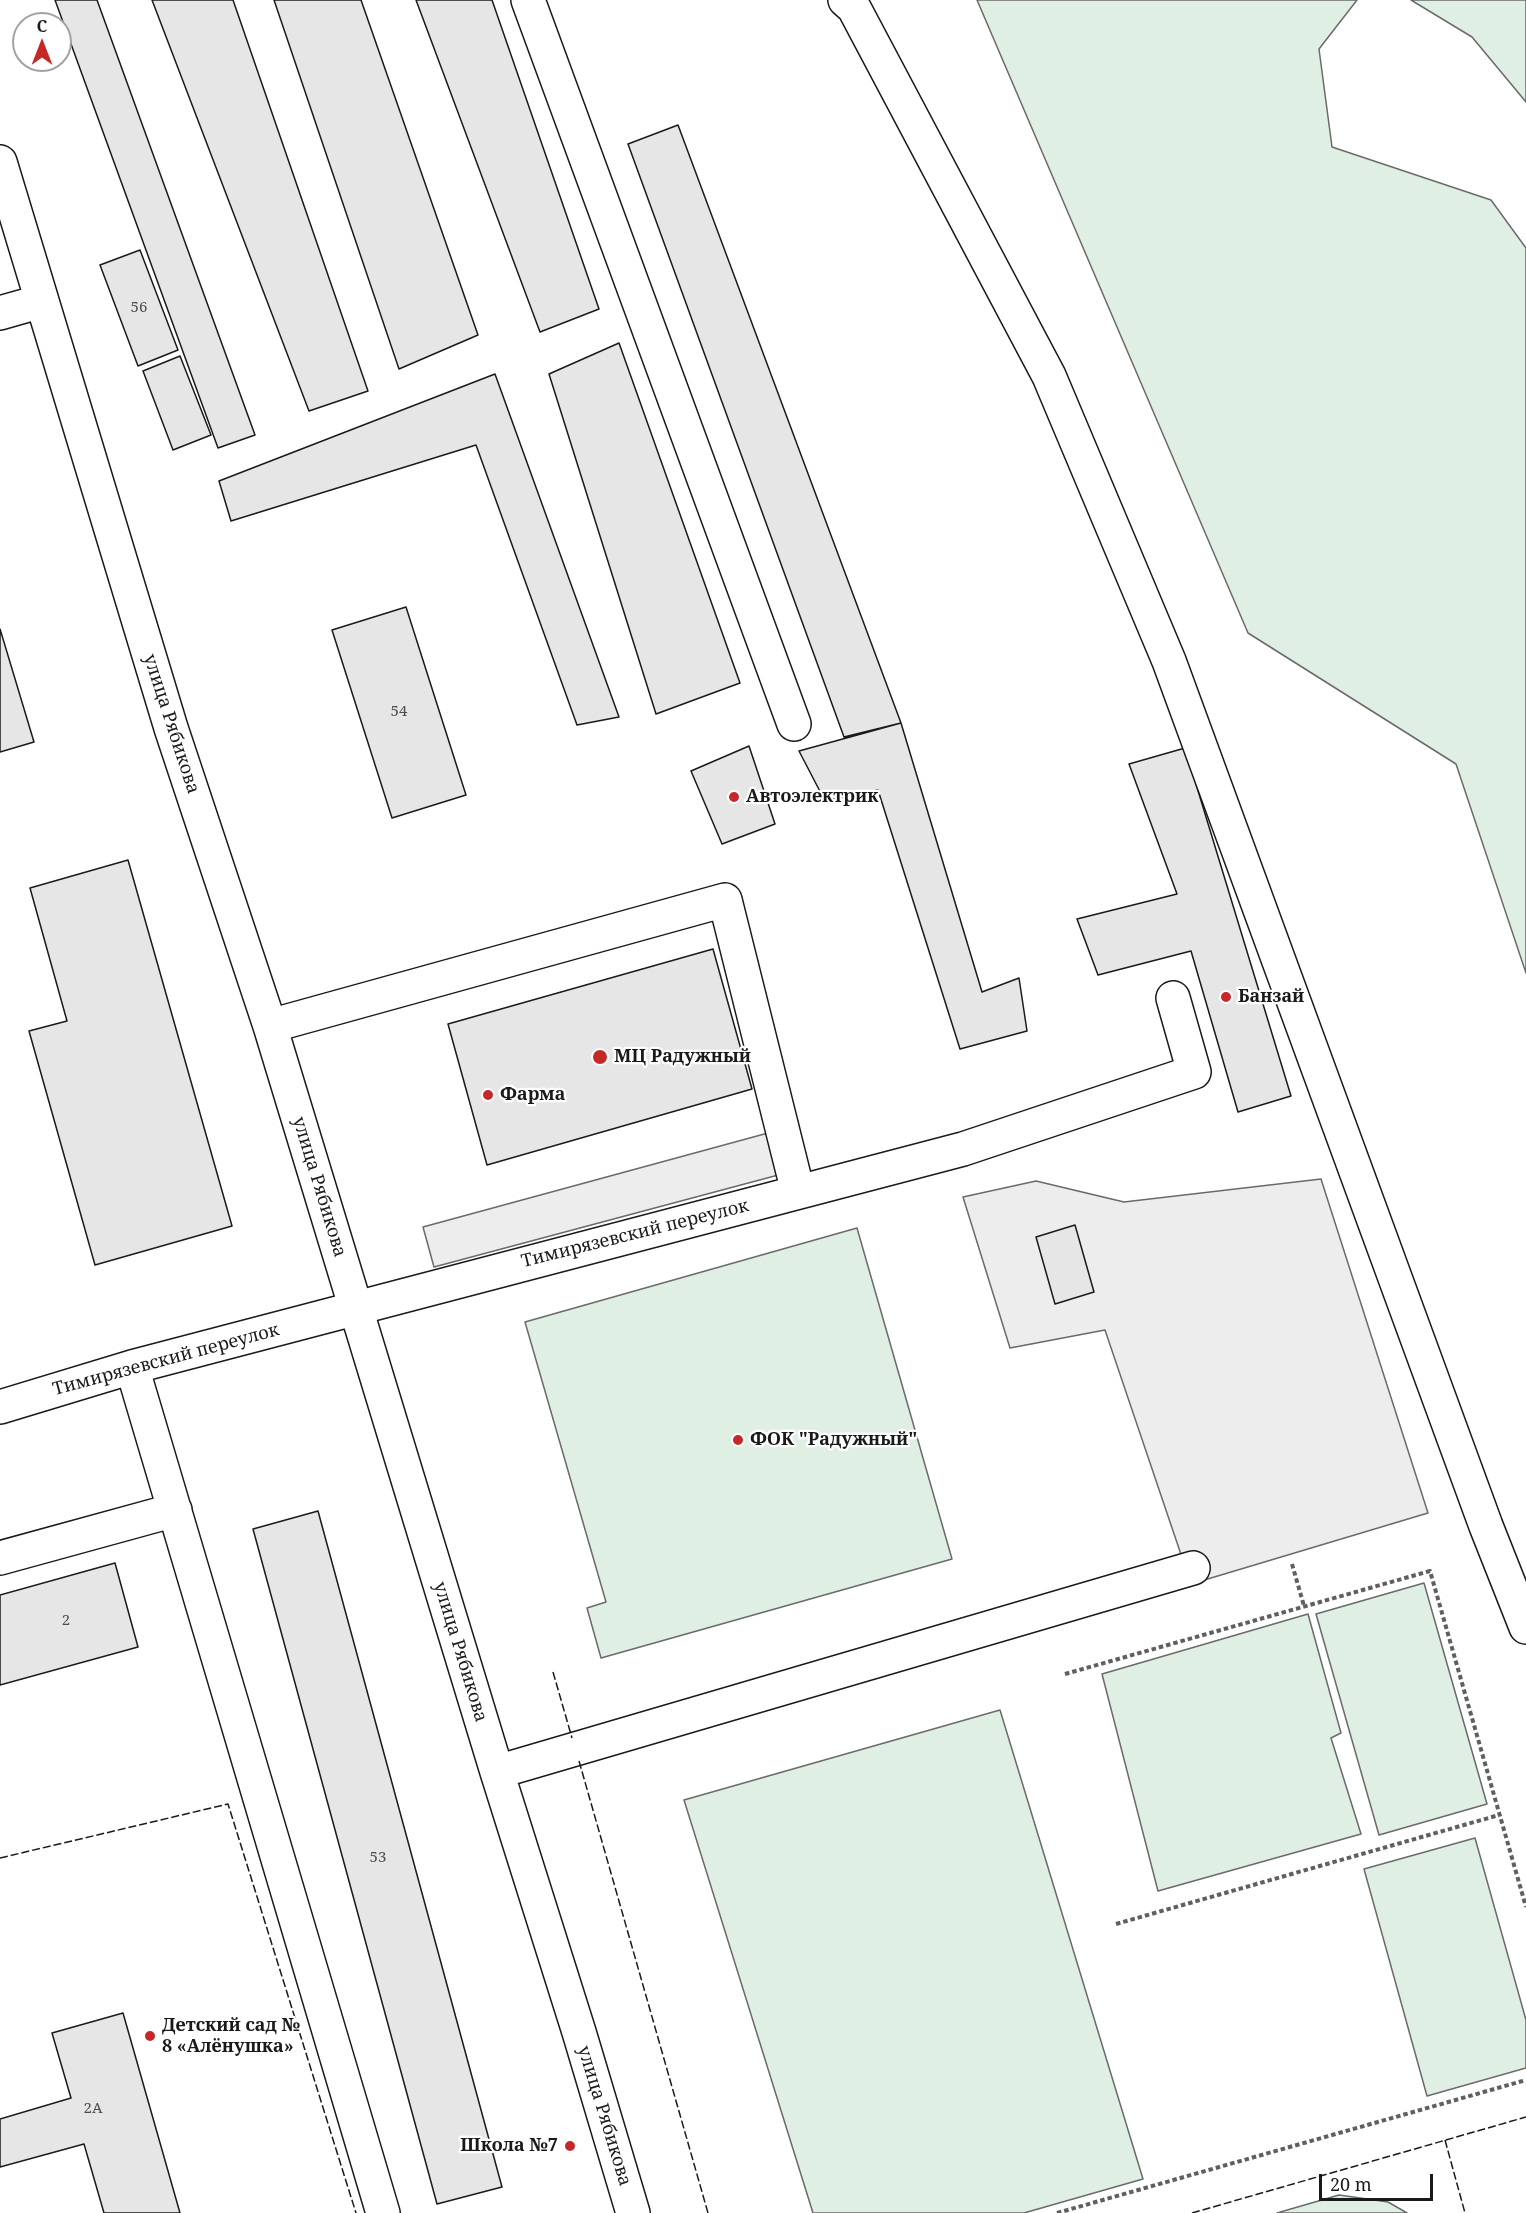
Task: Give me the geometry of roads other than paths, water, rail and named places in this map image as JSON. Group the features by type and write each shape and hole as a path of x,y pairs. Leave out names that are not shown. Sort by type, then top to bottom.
{"street":[{"path":"528,0 794,724"},
{"path":"845,0 854,8 1049,376 1146,607 1169,662 1485,1526 1526,1627"},
{"name":"улица Рябикова","path":"0,162 171,728 270,1026 633,2213"},
{"path":"0,313 42,300"},
{"path":"270,1026 724,900 798,1192"},
{"name":"Тимирязевский переулок","path":"0,1407 132,1367 544,1257 963,1149 1194,1072 1173,998"},
{"path":"132,1367 383,2213"},
{"path":"0,1558 175,1510"},
{"path":"497,1772 1193,1568"}],"place":[{"name":"Автоэлектрик","path":"734,797"},
{"name":"Банзай","path":"1226,997"},
{"name":"МЦ Радужный","path":"600,1057"},
{"name":"Фарма","path":"488,1095"},
{"name":"ФОК \"Радужный\"","path":"738,1440"},
{"name":"Детский сад № 8 «Алёнушка»","path":"150,2036"},
{"name":"Школа №7","path":"570,2146"}]}
